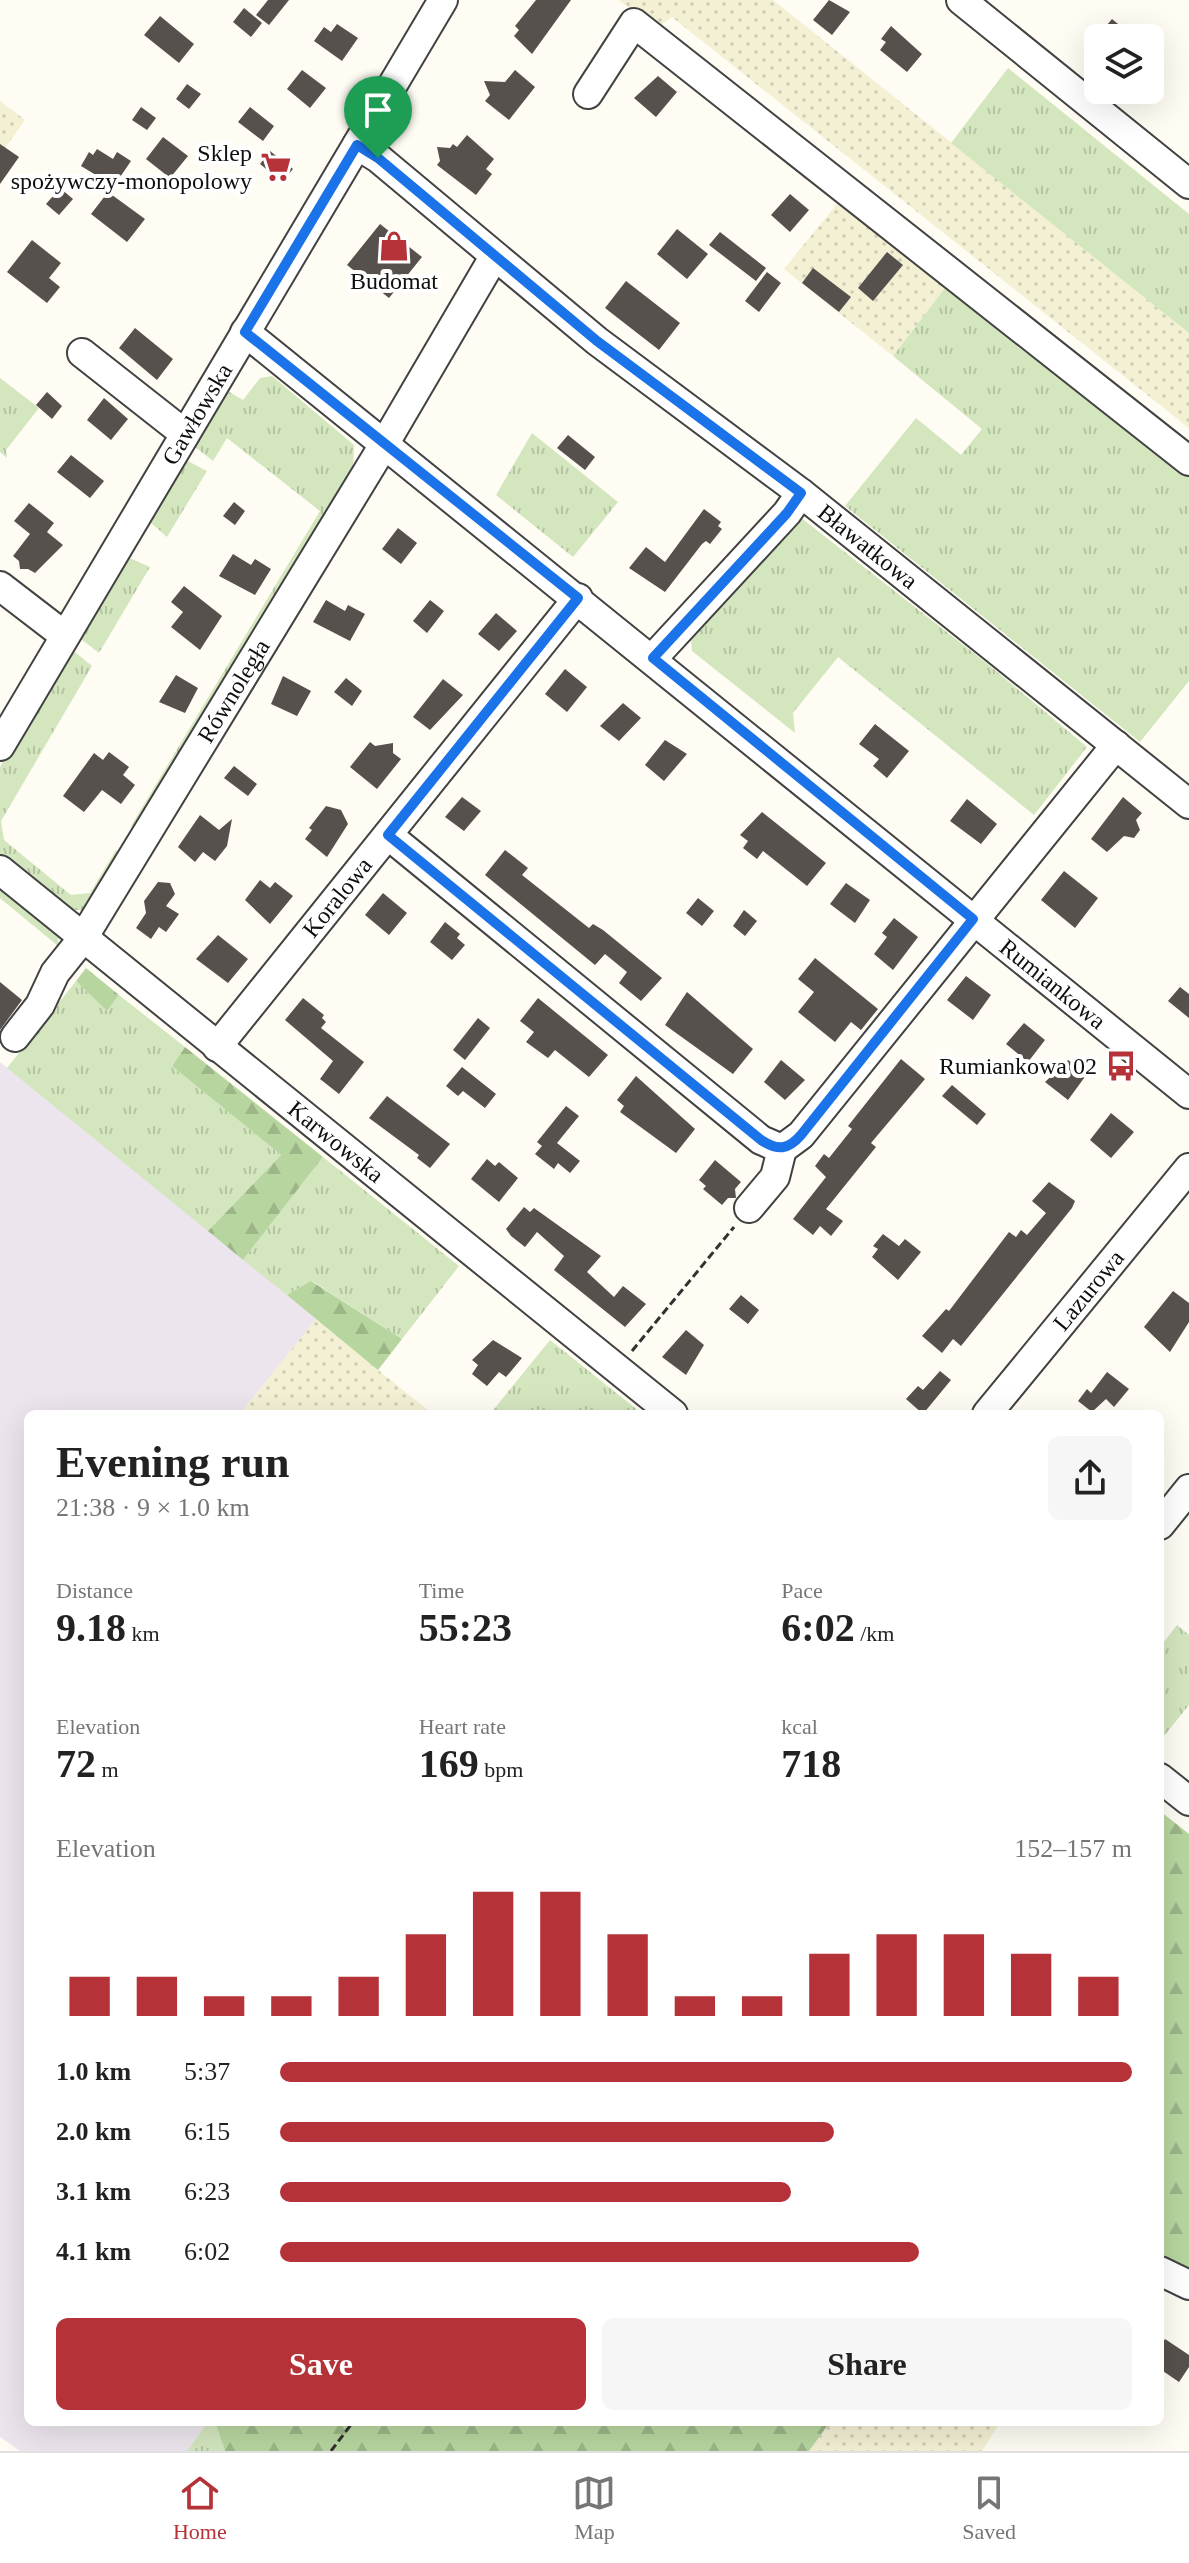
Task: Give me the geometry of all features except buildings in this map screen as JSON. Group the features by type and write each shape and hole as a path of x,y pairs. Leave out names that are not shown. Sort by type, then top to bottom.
{"street":[{"name":"Gawłowska","path":"0,746 443,0"},
{"path":"961,0 1189,184"},
{"path":"588,94 634,23 1189,461"},
{"name":"Bławatkowa","path":"357,145 378,158 597,341 801,493 1189,804"},
{"name":"Równoległa","path":"15,1037 40,1005 55,973 83,938 385,443 494,257"},
{"name":"Rumiankowa","path":"245,332 653,658 1189,1094"},
{"path":"82,353 185,434"},
{"path":"653,658 787,513 801,493"},
{"path":"0,586 65,636"},
{"name":"Koralowa","path":"217,1047 578,598"},
{"path":"749,1208 775,1177 782,1149 801,1135 1116,745"},
{"path":"388,835 761,1140 782,1149"},
{"name":"Karwowska","path":"0,870 668,1410"},
{"name":"Lazurowa","path":"990,1410 1189,1168"},
{"path":"1164,1520 1189,1489"},
{"path":"1164,1781 1189,1801"},
{"path":"1164,2273 1189,2285"}],"path":[{"path":"617,1369 749,1208"},
{"path":"331,2451 350,2426"}],"shaded area":[{"path":"619,0 773,0 1189,333 1189,428 672,17 655,29"},
{"path":"0,101 25,120 0,155"},
{"path":"838,203 945,288 893,356 784,269"},
{"path":"0,1062 317,1318 243,1410 24,1410 24,2426 205,2426 187,2451 20,2451 0,2437"},
{"path":"317,1318 428,1410 243,1410"},
{"path":"827,2426 998,2426 982,2451 809,2451"}],"green space":[{"path":"1008,68 1189,214 1189,333 951,143"},
{"path":"945,288 1026,353 1066,375 1189,469 1189,681 1140,742 845,506 916,418 961,455 982,429 893,356"},
{"path":"272,376 354,445 353,474 136,830 131,826 320,511 227,438 213,461 190,443 221,387 243,400 260,378"},
{"path":"0,378 39,408 6,450 7,458 0,452"},
{"path":"532,433 618,502 573,557 496,495"},
{"path":"182,458 207,471 167,537 150,522 149,508"},
{"path":"800,517 990,666 1087,747 1034,815 838,657 793,713 795,733 692,651 690,630"},
{"path":"125,556 150,567 99,653 77,636"},
{"path":"70,648 92,666 1,821 4,840 71,895 90,893 116,850 122,854 86,910 69,910 0,857 0,767"},
{"path":"0,883 59,931 58,946 0,898"},
{"path":"86,968 119,995 107,1011 76,981"},
{"path":"76,981 107,1011 119,995 185,1047 172,1066 281,1155 208,1231 7,1068"},
{"path":"185,1047 323,1157 243,1260 208,1231 281,1155 172,1066"},
{"path":"323,1157 459,1266 402,1339 312,1281 287,1295 243,1260"},
{"path":"311,1281 402,1339 378,1370 287,1295"},
{"path":"550,1340 638,1410 493,1410"},
{"path":"1177,1625 1189,1635 1189,1705 1164,1736 1164,1642"},
{"path":"1164,1814 1189,1834 1189,2275 1164,2262"},
{"path":"205,2426 216,2426 225,2451 187,2451"},
{"path":"216,2426 827,2426 809,2451 225,2451"}],"place":[{"name":"Sklep spożywczy-monopolowy","path":"276,167"},
{"name":"Budomat","path":"394,246"},
{"name":"Rumiankowa 02","path":"1121,1066"}],"route":[{"path":"357,145 378,158 597,341 801,493 787,513 653,658 973,919 797,1140 788,1147 776,1148 761,1140 388,835 578,598 245,332 357,145"}]}
